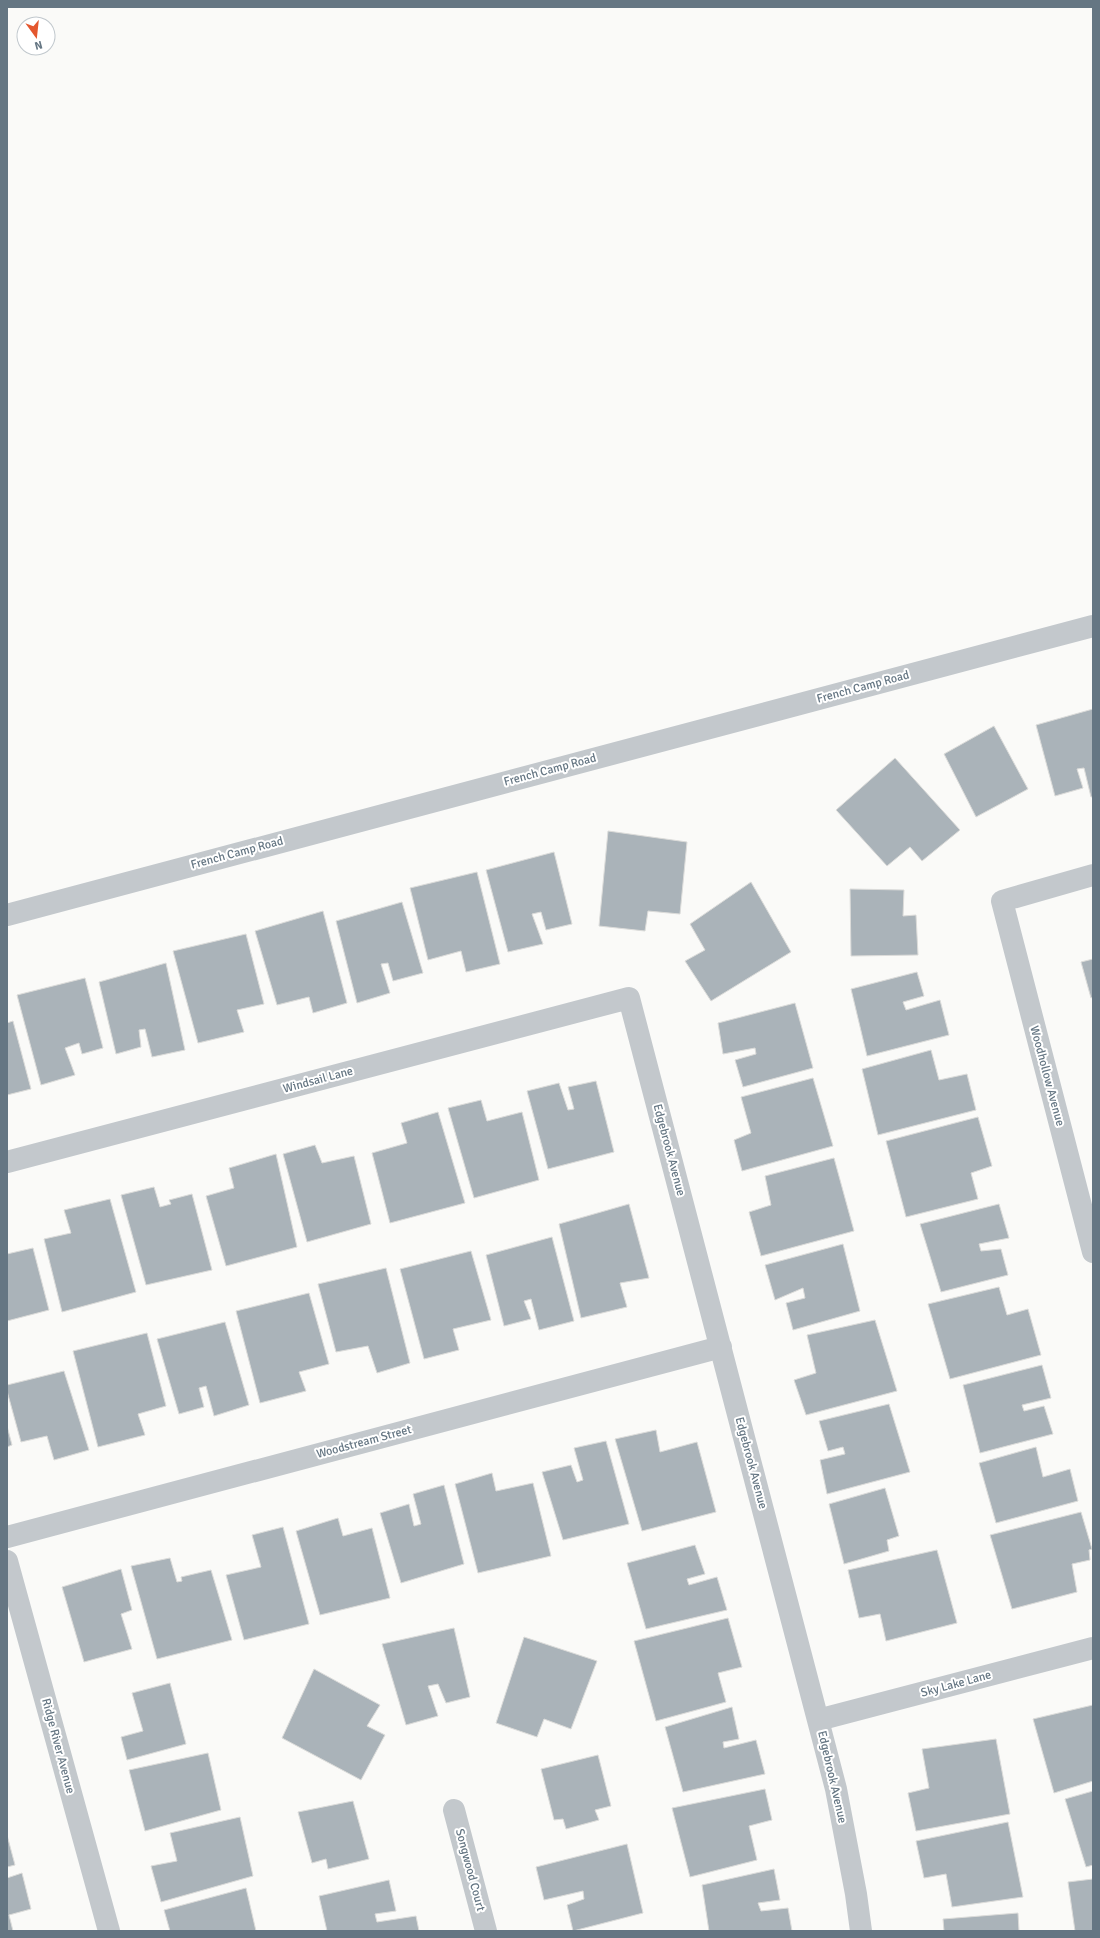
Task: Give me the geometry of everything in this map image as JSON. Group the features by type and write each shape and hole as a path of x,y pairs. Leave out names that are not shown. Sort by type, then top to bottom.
{"street":[{"name":"French Camp Road","path":"7,914 1093,626"},
{"name":"Woodhollow Avenue","path":"1093,876 1002,901 1093,1252"},
{"name":"Windsail Lane","path":"7,1162 629,998"},
{"name":"Edgebrook Avenue","path":"629,998 836,1789 856,1894 861,1931"},
{"name":"Woodstream Street","path":"7,1537 721,1347"},
{"name":"Ridge River Avenue","path":"7,1561 109,1931"},
{"name":"Sky Lake Lane","path":"818,1720 1093,1648"},
{"name":"Songwood Court","path":"454,1810 486,1931"}],"building":[{"path":"1093,709 1093,797 1091,797 1084,768 1077,769 1083,788 1055,796 1036,725"},
{"path":"994,726 1028,789 976,817 944,754"},
{"path":"895,758 960,830 922,861 910,847 887,866 836,810"},
{"path":"608,831 687,842 680,914 648,911 645,931 599,926"},
{"path":"554,852 572,924 546,930 541,912 532,914 543,944 508,952 486,870"},
{"path":"477,872 500,964 466,972 461,951 428,960 410,888"},
{"path":"751,882 791,952 711,1001 685,961 705,950 690,924"},
{"path":"850,889 904,890 903,916 916,915 918,955 851,956"},
{"path":"402,902 423,973 393,981 388,963 381,964 390,993 357,1003 336,921"},
{"path":"323,911 347,1003 313,1013 309,997 277,1005 255,931"},
{"path":"246,934 264,1004 237,1010 244,1032 198,1043 173,951"},
{"path":"1093,959 1093,997 1091,998 1081,962"},
{"path":"166,963 185,1050 152,1057 145,1029 139,1030 141,1047 116,1054 99,982"},
{"path":"917,972 924,996 903,1002 906,1010 940,1000 949,1035 867,1056 851,989"},
{"path":"85,978 103,1048 82,1054 79,1043 65,1048 75,1075 41,1085 17,995"},
{"path":"795,1003 813,1068 743,1087 735,1060 756,1054 755,1048 723,1054 718,1023"},
{"path":"13,1021 31,1089 7,1095 7,1023"},
{"path":"931,1050 939,1080 967,1074 976,1110 878,1135 862,1069"},
{"path":"813,1078 833,1146 742,1171 734,1140 751,1133 741,1097"},
{"path":"596,1081 614,1152 548,1169 527,1091 559,1083 568,1110 574,1109 568,1087"},
{"path":"481,1100 487,1121 522,1112 539,1180 474,1198 448,1108"},
{"path":"438,1112 465,1203 390,1223 372,1153 407,1143 401,1123"},
{"path":"978,1117 992,1166 971,1173 978,1199 906,1217 886,1141"},
{"path":"315,1145 322,1163 354,1156 371,1224 307,1242 283,1154"},
{"path":"276,1154 297,1247 226,1266 206,1196 234,1188 229,1168"},
{"path":"834,1158 854,1231 761,1256 749,1212 771,1205 765,1176"},
{"path":"154,1187 160,1207 171,1204 169,1200 192,1194 212,1270 146,1285 121,1195"},
{"path":"110,1199 136,1292 62,1312 44,1239 71,1233 64,1210"},
{"path":"629,1204 649,1278 620,1283 627,1307 581,1318 559,1224"},
{"path":"999,1204 1009,1238 979,1244 981,1251 1001,1249 1008,1275 941,1292 920,1224"},
{"path":"552,1237 574,1321 539,1330 531,1299 524,1301 531,1319 504,1326 486,1255"},
{"path":"843,1244 860,1311 793,1330 786,1303 805,1298 803,1288 775,1300 765,1265"},
{"path":"33,1248 49,1310 7,1321 7,1254"},
{"path":"471,1251 491,1320 453,1329 459,1350 424,1359 400,1269"},
{"path":"386,1268 410,1363 377,1373 368,1346 336,1352 318,1284"},
{"path":"999,1287 1007,1315 1028,1309 1041,1355 950,1379 928,1304"},
{"path":"309,1293 329,1364 299,1372 306,1391 260,1403 236,1311"},
{"path":"875,1320 897,1391 806,1415 794,1380 816,1373 807,1335"},
{"path":"225,1322 249,1405 214,1416 206,1386 199,1388 204,1407 179,1414 157,1339"},
{"path":"147,1333 166,1406 138,1414 145,1435 98,1447 73,1351"},
{"path":"1042,1365 1051,1398 1022,1405 1024,1411 1044,1406 1053,1434 980,1453 963,1385"},
{"path":"64,1371 89,1450 54,1460 47,1436 21,1442 7,1391 7,1385"},
{"path":"889,1404 910,1472 827,1494 820,1460 845,1454 843,1447 828,1451 819,1421"},
{"path":"7,1426 12,1445 7,1447"},
{"path":"656,1430 660,1452 697,1442 716,1512 642,1531 615,1439"},
{"path":"606,1441 629,1524 563,1540 542,1472 571,1465 577,1482 583,1480 574,1448"},
{"path":"1036,1447 1043,1477 1070,1469 1078,1501 996,1523 979,1463"},
{"path":"492,1473 496,1491 533,1483 551,1556 478,1573 455,1484"},
{"path":"444,1485 464,1564 401,1583 380,1513 409,1504 414,1526 421,1524 413,1494"},
{"path":"885,1488 899,1536 887,1540 889,1551 844,1564 829,1504"},
{"path":"1081,1512 1092,1549 1089,1550 1090,1560 1072,1564 1077,1592 1012,1609 990,1535"},
{"path":"338,1518 343,1536 372,1528 390,1598 320,1615 296,1531"},
{"path":"283,1527 309,1624 244,1640 226,1575 261,1567 252,1535"},
{"path":"695,1545 705,1574 687,1579 689,1585 717,1577 727,1610 646,1629 627,1563"},
{"path":"937,1550 957,1623 886,1641 880,1614 859,1618 848,1570"},
{"path":"170,1558 177,1582 182,1581 181,1577 211,1570 232,1640 157,1659 131,1566"},
{"path":"121,1569 132,1610 121,1614 132,1649 84,1662 62,1587"},
{"path":"728,1618 742,1667 718,1673 726,1702 656,1721 634,1641"},
{"path":"454,1628 470,1697 446,1703 438,1684 428,1686 438,1716 406,1725 382,1644"},
{"path":"524,1637 597,1661 571,1729 544,1719 537,1737 496,1723"},
{"path":"314,1669 380,1705 367,1726 385,1735 361,1780 282,1738"},
{"path":"170,1683 186,1744 127,1760 121,1737 143,1731 132,1693"},
{"path":"1093,1705 1093,1781 1054,1793 1033,1719"},
{"path":"732,1707 739,1739 723,1742 724,1748 756,1740 765,1774 683,1792 665,1727"},
{"path":"996,1739 1010,1814 916,1831 908,1793 929,1788 922,1749"},
{"path":"208,1753 221,1810 145,1831 129,1770"},
{"path":"598,1755 611,1806 595,1810 599,1820 566,1829 563,1819 554,1820 541,1769"},
{"path":"765,1789 772,1820 749,1826 757,1860 690,1877 672,1808"},
{"path":"1093,1791 1093,1865 1086,1867 1065,1799"},
{"path":"353,1801 369,1859 328,1869 326,1859 312,1863 298,1812"},
{"path":"240,1817 253,1876 161,1902 151,1866 177,1861 170,1833"},
{"path":"1008,1822 1023,1897 952,1907 946,1874 924,1878 916,1841"},
{"path":"7,1835 15,1865 7,1867"},
{"path":"627,1844 643,1913 573,1931 567,1905 584,1899 583,1891 544,1900 536,1867"},
{"path":"774,1869 780,1900 758,1903 761,1911 788,1908 792,1931 709,1931 702,1885"},
{"path":"22,1873 31,1909 9,1915 13,1931 7,1931 7,1878"},
{"path":"1093,1879 1093,1931 1075,1931 1068,1882"},
{"path":"389,1880 396,1911 375,1914 377,1922 416,1916 419,1931 327,1931 319,1896"},
{"path":"246,1888 256,1931 170,1931 164,1910"},
{"path":"1018,1913 1019,1931 944,1931 943,1919"}]}
